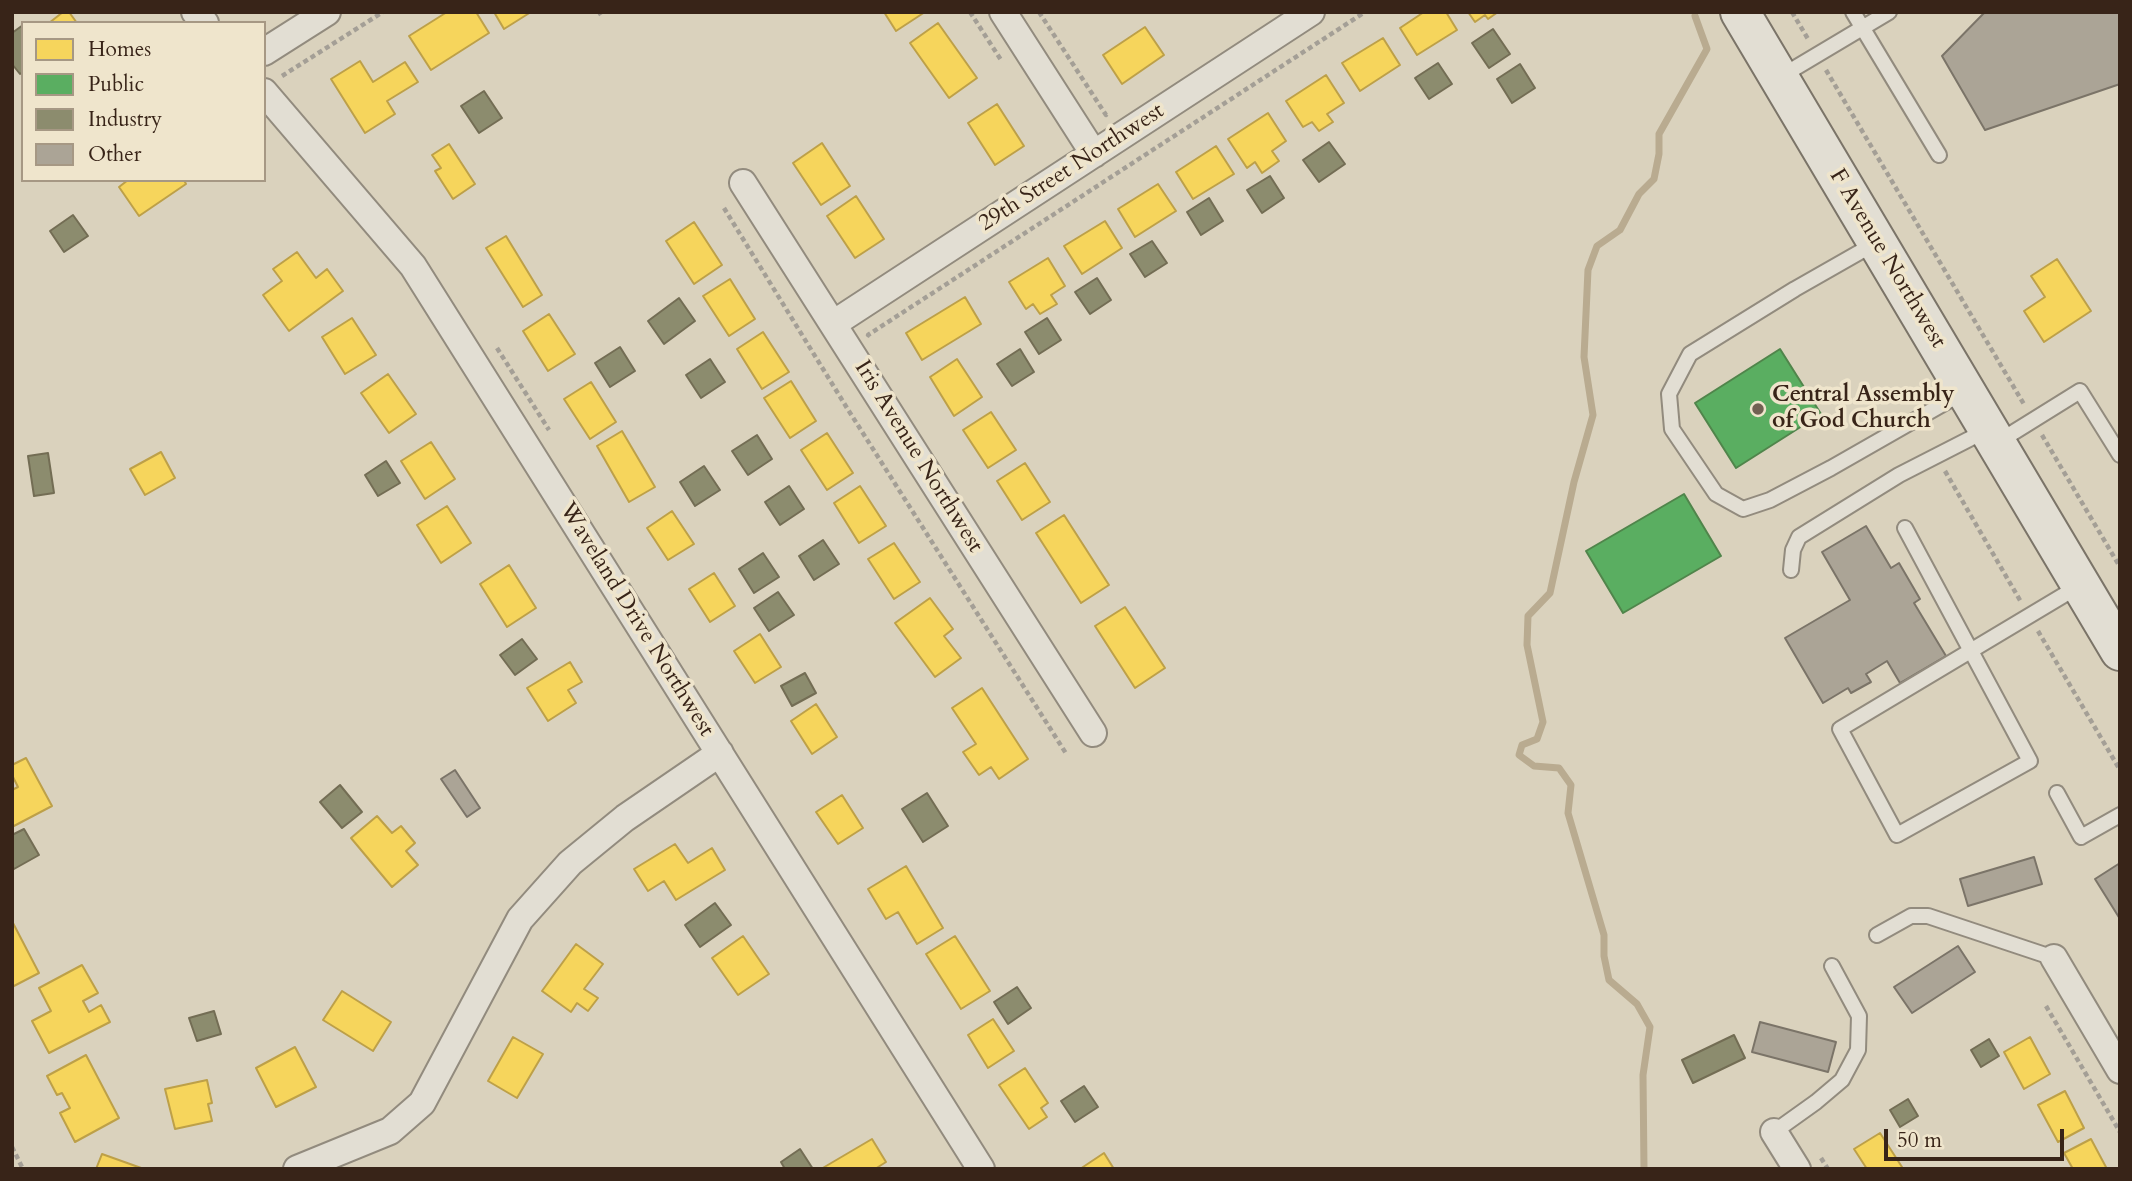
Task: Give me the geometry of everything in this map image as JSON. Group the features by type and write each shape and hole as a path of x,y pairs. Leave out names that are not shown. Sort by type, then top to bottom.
{"main road":[{"name":"F Avenue Northwest","path":"1740,12 2120,651"}],"street":[{"path":"266,51 327,12"},
{"path":"1003,12 1094,154"},
{"name":"29th Street Northwest","path":"833,324 1311,12"},
{"name":"Waveland Drive Northwest","path":"271,85 413,266 981,1169"},
{"name":"Iris Avenue Northwest","path":"743,183 1093,733"},
{"path":"297,1169 390,1131 422,1103 520,919 570,863 625,818 720,753"},
{"path":"2054,958 2120,1070"},
{"path":"1774,1132 1797,1169"}],"lane":[{"path":"1853,12 1939,155"},
{"path":"1779,78 1889,12"},
{"path":"1877,243 1795,289 1690,354 1669,394 1672,429 1716,494 1743,509 1770,500 1831,468 1965,391"},
{"path":"1791,570 1793,550 1799,537 1899,475 2033,420 2080,391 2120,454"},
{"path":"1905,528 1971,651 2029,761 1896,835 1840,729 1971,651 2080,585"},
{"path":"2057,793 2081,837 2120,815"},
{"path":"1877,935 1911,916 1928,916 2054,958"},
{"path":"1774,1132 1842,1080 1858,1050 1859,1016 1832,966"}],"path":[{"path":"271,85 383,12"},
{"path":"970,12 1006,68"},
{"path":"1039,12 1106,115 1117,107"},
{"path":"876,346 869,335 1365,12"},
{"path":"1792,12 2120,567"},
{"path":"724,208 1067,755"},
{"path":"2046,1006 2120,1132"},
{"path":"12,1147 23,1169"},
{"path":"1820,1156 1828,1169"}],"building: Homes":[{"path":"63,12 69,12 76,21 52,21"},
{"path":"447,12 476,12 489,33 431,70 409,36"},
{"path":"494,12 531,12 504,29"},
{"path":"884,12 925,12 896,31"},
{"path":"1424,12 1446,12 1457,30 1417,55 1400,28"},
{"path":"1468,12 1498,12 1488,19 1485,15 1475,22"},
{"path":"938,23 977,78 949,98 910,43"},
{"path":"1145,27 1164,55 1122,84 1103,55"},
{"path":"1383,38 1400,65 1360,91 1342,63"},
{"path":"360,61 373,82 405,62 418,82 387,101 395,114 365,133 331,79"},
{"path":"1326,75 1344,103 1327,114 1333,122 1319,131 1312,122 1303,127 1286,101"},
{"path":"997,104 1024,146 995,165 968,123"},
{"path":"1268,113 1286,141 1272,151 1279,161 1262,173 1255,162 1247,168 1228,139"},
{"path":"822,143 850,186 821,205 793,163"},
{"path":"449,144 475,184 453,199 435,171 441,168 432,155"},
{"path":"1216,146 1234,174 1193,199 1176,172"},
{"path":"125,182 186,184 139,216 119,187"},
{"path":"1158,184 1176,211 1135,237 1118,209"},
{"path":"856,196 884,239 855,258 827,216"},
{"path":"1105,221 1122,248 1082,274 1064,246"},
{"path":"694,222 722,265 694,284 666,241"},
{"path":"506,236 542,295 523,307 486,248"},
{"path":"297,252 316,278 327,269 343,291 289,331 263,295 282,281 273,269"},
{"path":"1048,258 1065,286 1051,295 1057,304 1040,314 1033,304 1026,309 1009,282"},
{"path":"2057,259 2091,311 2044,342 2024,311 2045,297 2031,276"},
{"path":"730,279 755,319 729,336 703,296"},
{"path":"965,297 981,324 922,360 906,333"},
{"path":"549,314 575,354 548,371 523,331"},
{"path":"352,318 376,355 345,374 322,337"},
{"path":"763,332 789,372 762,389 737,349"},
{"path":"957,359 982,397 954,416 930,377"},
{"path":"388,374 416,414 389,433 361,393"},
{"path":"791,381 816,421 790,438 764,398"},
{"path":"591,382 616,422 590,439 564,399"},
{"path":"991,412 1016,450 988,468 963,430"},
{"path":"622,431 655,487 629,502 597,446"},
{"path":"827,433 853,473 827,490 801,450"},
{"path":"431,442 455,479 425,499 401,461"},
{"path":"161,452 175,478 145,495 130,469"},
{"path":"1025,463 1050,502 1022,520 997,481"},
{"path":"860,486 886,526 859,543 834,503"},
{"path":"447,506 471,543 441,563 417,525"},
{"path":"672,511 694,544 668,560 647,528"},
{"path":"1064,515 1109,585 1081,603 1036,533"},
{"path":"894,543 920,582 894,599 868,559"},
{"path":"509,565 536,608 507,627 480,584"},
{"path":"714,573 735,606 710,622 689,589"},
{"path":"930,598 953,629 944,636 961,658 935,677 895,623"},
{"path":"1125,607 1165,668 1135,688 1095,626"},
{"path":"760,634 781,667 755,683 734,651"},
{"path":"570,662 582,682 568,690 576,703 548,721 527,688"},
{"path":"982,688 1028,759 999,779 991,767 979,775 963,752 976,744 952,708"},
{"path":"816,704 837,737 812,754 791,721"},
{"path":"26,758 52,806 12,827 12,790 18,787 12,775 12,765"},
{"path":"842,795 863,828 838,844 816,812"},
{"path":"377,816 392,833 401,826 415,843 406,851 418,865 392,887 351,838"},
{"path":"675,844 688,863 712,848 725,870 676,900 664,881 648,891 634,869"},
{"path":"906,866 943,928 917,944 898,912 886,919 868,889"},
{"path":"12,924 39,973 12,987"},
{"path":"743,936 769,974 738,995 712,958"},
{"path":"955,936 990,991 961,1009 926,954"},
{"path":"576,944 603,964 584,989 598,998 588,1011 577,1003 571,1012 542,991"},
{"path":"82,965 98,993 83,1001 89,1012 101,1005 110,1022 49,1053 32,1021 51,1011 39,988"},
{"path":"342,991 391,1022 373,1051 323,1020"},
{"path":"993,1019 1014,1051 988,1068 968,1035"},
{"path":"513,1037 543,1054 517,1098 488,1081"},
{"path":"2030,1037 2050,1074 2024,1089 2004,1052"},
{"path":"295,1047 316,1087 276,1107 256,1068"},
{"path":"86,1055 119,1118 75,1142 60,1113 70,1108 62,1093 57,1095 47,1076"},
{"path":"1025,1068 1048,1103 1041,1108 1047,1117 1029,1129 999,1085"},
{"path":"207,1080 212,1103 208,1104 212,1121 175,1129 165,1089"},
{"path":"2065,1091 2084,1128 2058,1142 2038,1105"},
{"path":"1880,1133 1902,1167 1900,1169 1867,1169 1854,1149"},
{"path":"872,1139 886,1162 875,1169 821,1169"},
{"path":"2091,1139 2107,1169 2073,1169 2064,1153"},
{"path":"1104,1153 1114,1169 1080,1169"},
{"path":"102,1154 144,1169 96,1169"}],"building: Public":[{"name":"Central Assembly of God Church","path":"1780,349 1821,414 1736,468 1695,403"},
{"path":"1684,494 1721,556 1623,613 1586,551"}],"building: Industry":[{"path":"21,26 20,74 12,64 12,33"},
{"path":"1493,29 1510,54 1489,68 1472,43"},
{"path":"1438,63 1452,84 1429,99 1415,78"},
{"path":"1520,64 1535,88 1512,103 1497,79"},
{"path":"484,91 502,118 479,133 461,106"},
{"path":"1329,142 1345,164 1319,182 1303,160"},
{"path":"1270,176 1284,198 1262,213 1247,190"},
{"path":"1209,198 1223,221 1201,235 1187,212"},
{"path":"73,215 88,236 64,252 50,231"},
{"path":"1152,241 1167,263 1145,277 1130,254"},
{"path":"1097,278 1111,300 1090,314 1075,292"},
{"path":"679,298 695,321 664,344 648,321"},
{"path":"1047,318 1061,340 1039,354 1025,332"},
{"path":"620,347 635,371 610,387 595,363"},
{"path":"1020,349 1034,372 1012,386 997,364"},
{"path":"710,359 725,382 701,398 686,375"},
{"path":"757,435 772,459 748,475 732,451"},
{"path":"48,453 54,493 34,496 28,456"},
{"path":"386,461 400,483 378,496 365,475"},
{"path":"704,466 720,490 695,506 680,482"},
{"path":"789,486 804,509 780,525 765,502"},
{"path":"823,540 839,564 814,580 799,556"},
{"path":"763,553 779,577 754,593 739,569"},
{"path":"778,592 794,615 769,631 754,608"},
{"path":"522,639 537,659 515,675 500,655"},
{"path":"805,673 816,693 792,706 781,686"},
{"path":"340,785 362,812 342,828 320,802"},
{"path":"927,793 948,826 923,842 902,809"},
{"path":"24,829 39,855 14,869 12,835"},
{"path":"715,903 731,925 700,947 685,925"},
{"path":"1017,987 1031,1008 1008,1024 994,1002"},
{"path":"214,1011 221,1034 197,1041 189,1018"},
{"path":"1734,1035 1745,1058 1693,1083 1682,1060"},
{"path":"1989,1039 1999,1056 1981,1067 1971,1050"},
{"path":"1084,1086 1098,1107 1075,1122 1061,1101"},
{"path":"1908,1099 1918,1116 1900,1127 1890,1110"},
{"path":"800,1149 813,1169 785,1169 781,1162"}],"building: Other":[{"path":"1985,12 2120,12 2120,84 1985,130 1942,56"},
{"path":"1866,526 1891,568 1899,563 1920,599 1914,603 1946,656 1900,683 1887,661 1866,674 1871,682 1851,693 1848,688 1823,703 1785,638 1850,600 1822,552"},
{"path":"455,770 480,808 467,817 441,779"},
{"path":"2034,857 2042,884 1968,906 1960,879"},
{"path":"2120,863 2120,919 2095,879"},
{"path":"1958,946 1975,972 1912,1013 1894,987"},
{"path":"1760,1022 1836,1042 1828,1072 1752,1052"}],"waterway":[{"path":"1644,1169 1643,1075 1650,1027 1637,1004 1609,980 1604,956 1604,935 1568,813 1571,785 1559,768 1534,766 1519,755 1522,745 1537,739 1543,722 1527,645 1528,616 1550,593 1574,482 1593,415 1584,357 1588,270 1597,246 1620,230 1639,194 1654,179 1659,154 1659,134 1707,49 1695,16"}],"place":[{"name":"Central Assembly of God Church","path":"1758,409"}]}
